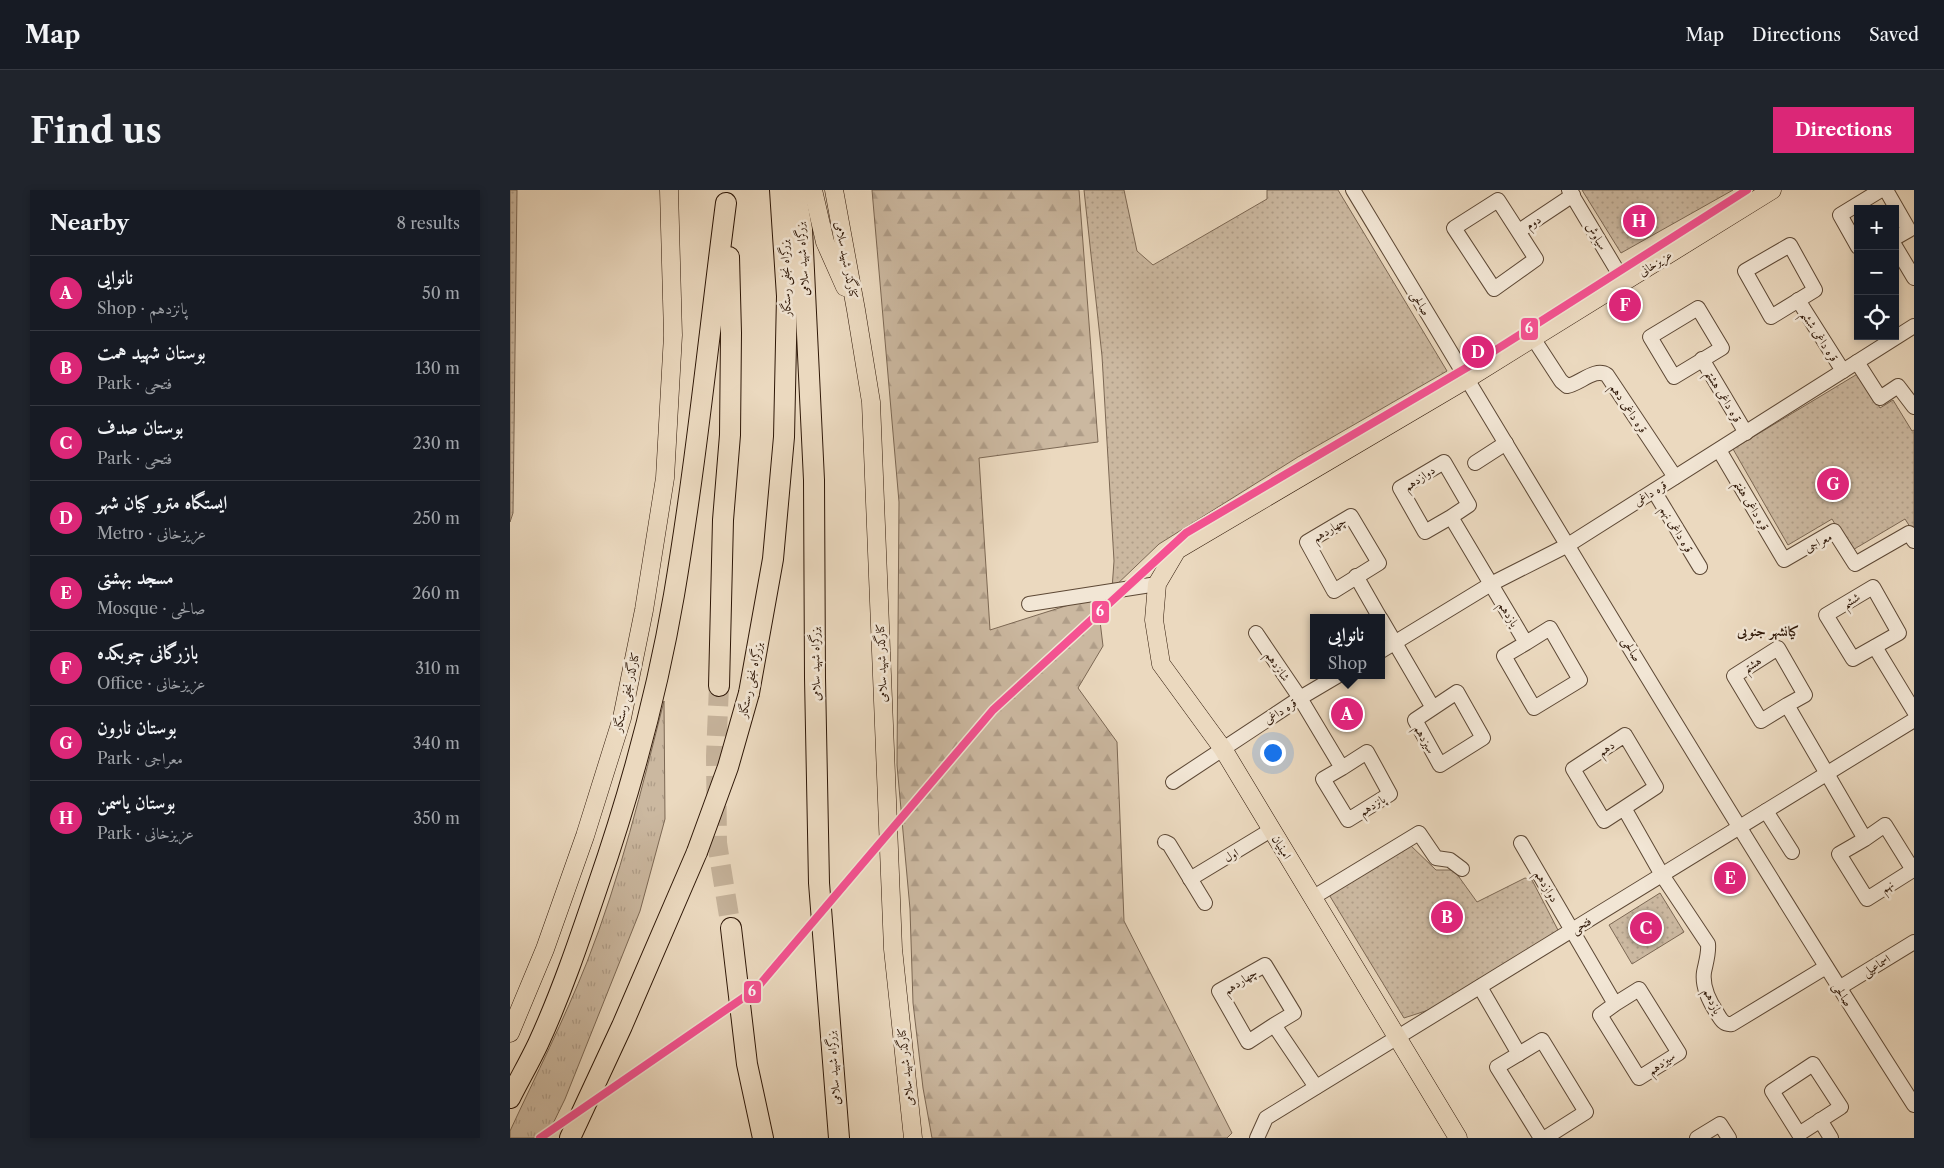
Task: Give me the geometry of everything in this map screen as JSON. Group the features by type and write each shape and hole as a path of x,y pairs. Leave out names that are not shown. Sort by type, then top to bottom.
{"highway":[{"name":"بزرگراه نجفی رستگار","path":"570,1138 622,1026 697,852 728,767 750,693 773,559 784,437 787,296 780,190"},
{"name":"بزرگراه شهید سلامی","path":"795,190 802,229 814,480 814,678 820,883 834,1096 839,1138"},
{"path":"719,686 723,520 730,407 731,333 726,196"},
{"path":"510,1098 537,1045 571,964 621,817 650,706 674,597 696,451 708,334 726,196"},
{"path":"731,928 747,1064 763,1138"}],"main road":[{"name":"کنارگذر نجفی رستگار","path":"510,1032 555,920 585,836 622,718 644,610 665,478 673,335 669,190"},
{"path":"813,190 825,242 856,310"},
{"name":"کنارگذر شهید سلامی","path":"834,190 871,402 893,949 913,1138"},
{"name":"عزیزخانی","path":"1177,550 1467,379 1772,190"},
{"name":"امینیان","path":"1177,550 1157,584 1154,620 1161,664 1223,750 1458,1138"},
{"path":"910,1107 917,1138"}],"street":[{"name":"صالحی","path":"1353,190 1740,827 1914,1106"},
{"path":"1856,205 1881,190"},
{"path":"1886,190 1895,205"},
{"name":"سیاوش","path":"1571,193 1624,282"},
{"name":"دوم","path":"1518,231 1571,193"},
{"path":"1498,200 1518,231 1536,258 1494,289 1454,228 1498,200"},
{"path":"1854,206 1840,215 1854,240"},
{"path":"1899,213 1909,230 1899,236"},
{"path":"1790,245 1815,290 1798,300 1771,317 1745,271 1790,245"},
{"path":"1897,250 1914,278"},
{"name":"قره داغی ششم","path":"1798,300 1843,371"},
{"path":"1698,308 1722,348 1702,359 1674,377 1650,337 1698,308"},
{"name":"قره داغی","path":"1385,648 1491,584 1568,545 1914,326"},
{"name":"قره داغی دهم","path":"1533,338 1561,381 1567,386 1597,373 1603,372 1607,375 1675,477"},
{"name":"قره داغی هشتم","path":"1702,359 1746,433"},
{"path":"1857,362 1880,398 1898,386 1914,407"},
{"path":"1475,463 1506,443"},
{"name":"قره داغی هفتم","path":"1719,450 1784,560"},
{"name":"دوازدهم","path":"1444,462 1469,505 1451,517 1425,532 1400,488 1444,462"},
{"name":"قره داغی نهم","path":"1654,490 1700,567"},
{"name":"چهاردهم","path":"1351,516 1379,563 1356,576 1334,591 1307,542 1351,516"},
{"path":"1451,517 1491,584"},
{"name":"معراجی","path":"1784,560 1834,531 1855,564 1909,533 1914,541"},
{"path":"1356,576 1379,614"},
{"path":"1029,604 1157,584"},
{"name":"یازدهم","path":"1491,584 1526,643"},
{"name":"ششم","path":"1873,587 1898,632 1875,648 1853,659 1826,615 1873,587"},
{"path":"1385,625 1395,642"},
{"path":"1550,628 1580,680 1534,708 1504,656 1526,643 1550,628"},
{"name":"شانزدهم","path":"1256,633 1300,698"},
{"name":"سیزدهم","path":"1395,642 1433,708"},
{"name":"هشتم","path":"1778,648 1805,695 1787,705 1761,721 1734,676 1778,648"},
{"path":"1875,648 1914,711"},
{"name":"قره داغی","path":"1173,782 1300,698 1332,679"},
{"name":"سیزدهم","path":"1458,692 1483,738 1440,766 1415,720 1433,708 1458,692"},
{"path":"1300,698 1342,768"},
{"path":"1787,705 1865,839"},
{"name":"فتحی","path":"1257,1138 1266,1118 1914,720"},
{"name":"دهم","path":"1625,735 1656,787 1624,808 1604,821 1573,769 1625,735"},
{"name":"پانزدهم","path":"1367,752 1390,794 1348,820 1323,779 1342,768 1367,752"},
{"path":"1624,808 1662,875"},
{"path":"1766,811 1792,852"},
{"name":"نهم","path":"1885,825 1912,870 1867,899 1839,854 1865,839 1885,825"},
{"name":"اول","path":"1190,879 1271,830"},
{"path":"1312,898 1419,832 1436,858 1450,860 1462,869"},
{"path":"1164,842 1169,844 1205,903"},
{"name":"دوازدهم","path":"1521,843 1573,930"},
{"name":"یازدهم","path":"1662,875 1708,944 1704,984 1712,1006 1723,1022 1732,1024 1826,967"},
{"path":"1573,930 1615,1004"},
{"name":"اسماعیلی","path":"1839,988 1914,942"},
{"name":"چهاردهم","path":"1265,965 1294,1013 1274,1025 1248,1042 1219,991 1265,965"},
{"path":"1480,987 1519,1054"},
{"name":"سیزدهم","path":"1640,989 1679,1053 1639,1078 1600,1015 1615,1004 1640,989"},
{"path":"1274,1025 1316,1088"},
{"path":"1541,1138 1497,1067 1542,1040 1586,1112 1545,1138"},
{"path":"1813,1064 1841,1107 1820,1120 1799,1134 1772,1091 1813,1064"},
{"path":"1820,1120 1831,1138"},
{"path":"1697,1138 1720,1124 1728,1138"}],"green space":[{"path":"510,190 517,190 513,513 510,522"},
{"path":"872,190 1079,190 1098,442 979,458 990,630 1097,596 1103,646 1078,688 1117,742 1124,921 1232,1133 1227,1138 932,1138 923,1088 913,1003 910,909 897,765 899,502"},
{"path":"1084,190 1124,190 1137,251 1153,265 1267,199 1267,190 1338,190 1447,371 1298,457 1159,544 1112,589 1114,561 1102,356"},
{"path":"1582,190 1733,190 1621,253"},
{"path":"1859,373 1880,408 1893,400 1912,431 1914,430 1914,533 1905,519 1851,551 1832,519 1788,545 1733,449"},
{"path":"664,701 665,819 640,911 565,1099 546,1138 510,1138 510,1131 569,1005 599,930 630,833"},
{"path":"1408,843 1436,870 1454,870 1477,902 1525,878 1532,880 1559,932 1438,1007 1404,1018 1328,893"},
{"path":"1660,893 1684,932 1632,964 1609,925"}],"building":[{"path":"1352,699 1362,714 1342,728 1332,713"}],"tunnel":[{"path":"719,686 716,756 717,843 731,928"}],"transit line":[{"name":"6","path":"540,1138 756,989 993,710 1186,533 1483,358 1747,190"}],"place":[{"name":"بوستان یاسمن","path":"1639,221"},
{"name":"بازرگانی چوبکده","path":"1625,305"},
{"name":"ایستگاه مترو کیان شهر","path":"1478,352"},
{"name":"بوستان نارون","path":"1833,484"},
{"name":"نانوایی","path":"1347,714"},
{"name":"مسجد بهشتی","path":"1730,878"},
{"name":"بوستان شهید همت","path":"1447,917"},
{"name":"بوستان صدف","path":"1646,928"}],"district":[{"name":"کیانشهر جنوبی","path":"1768,631"}]}
